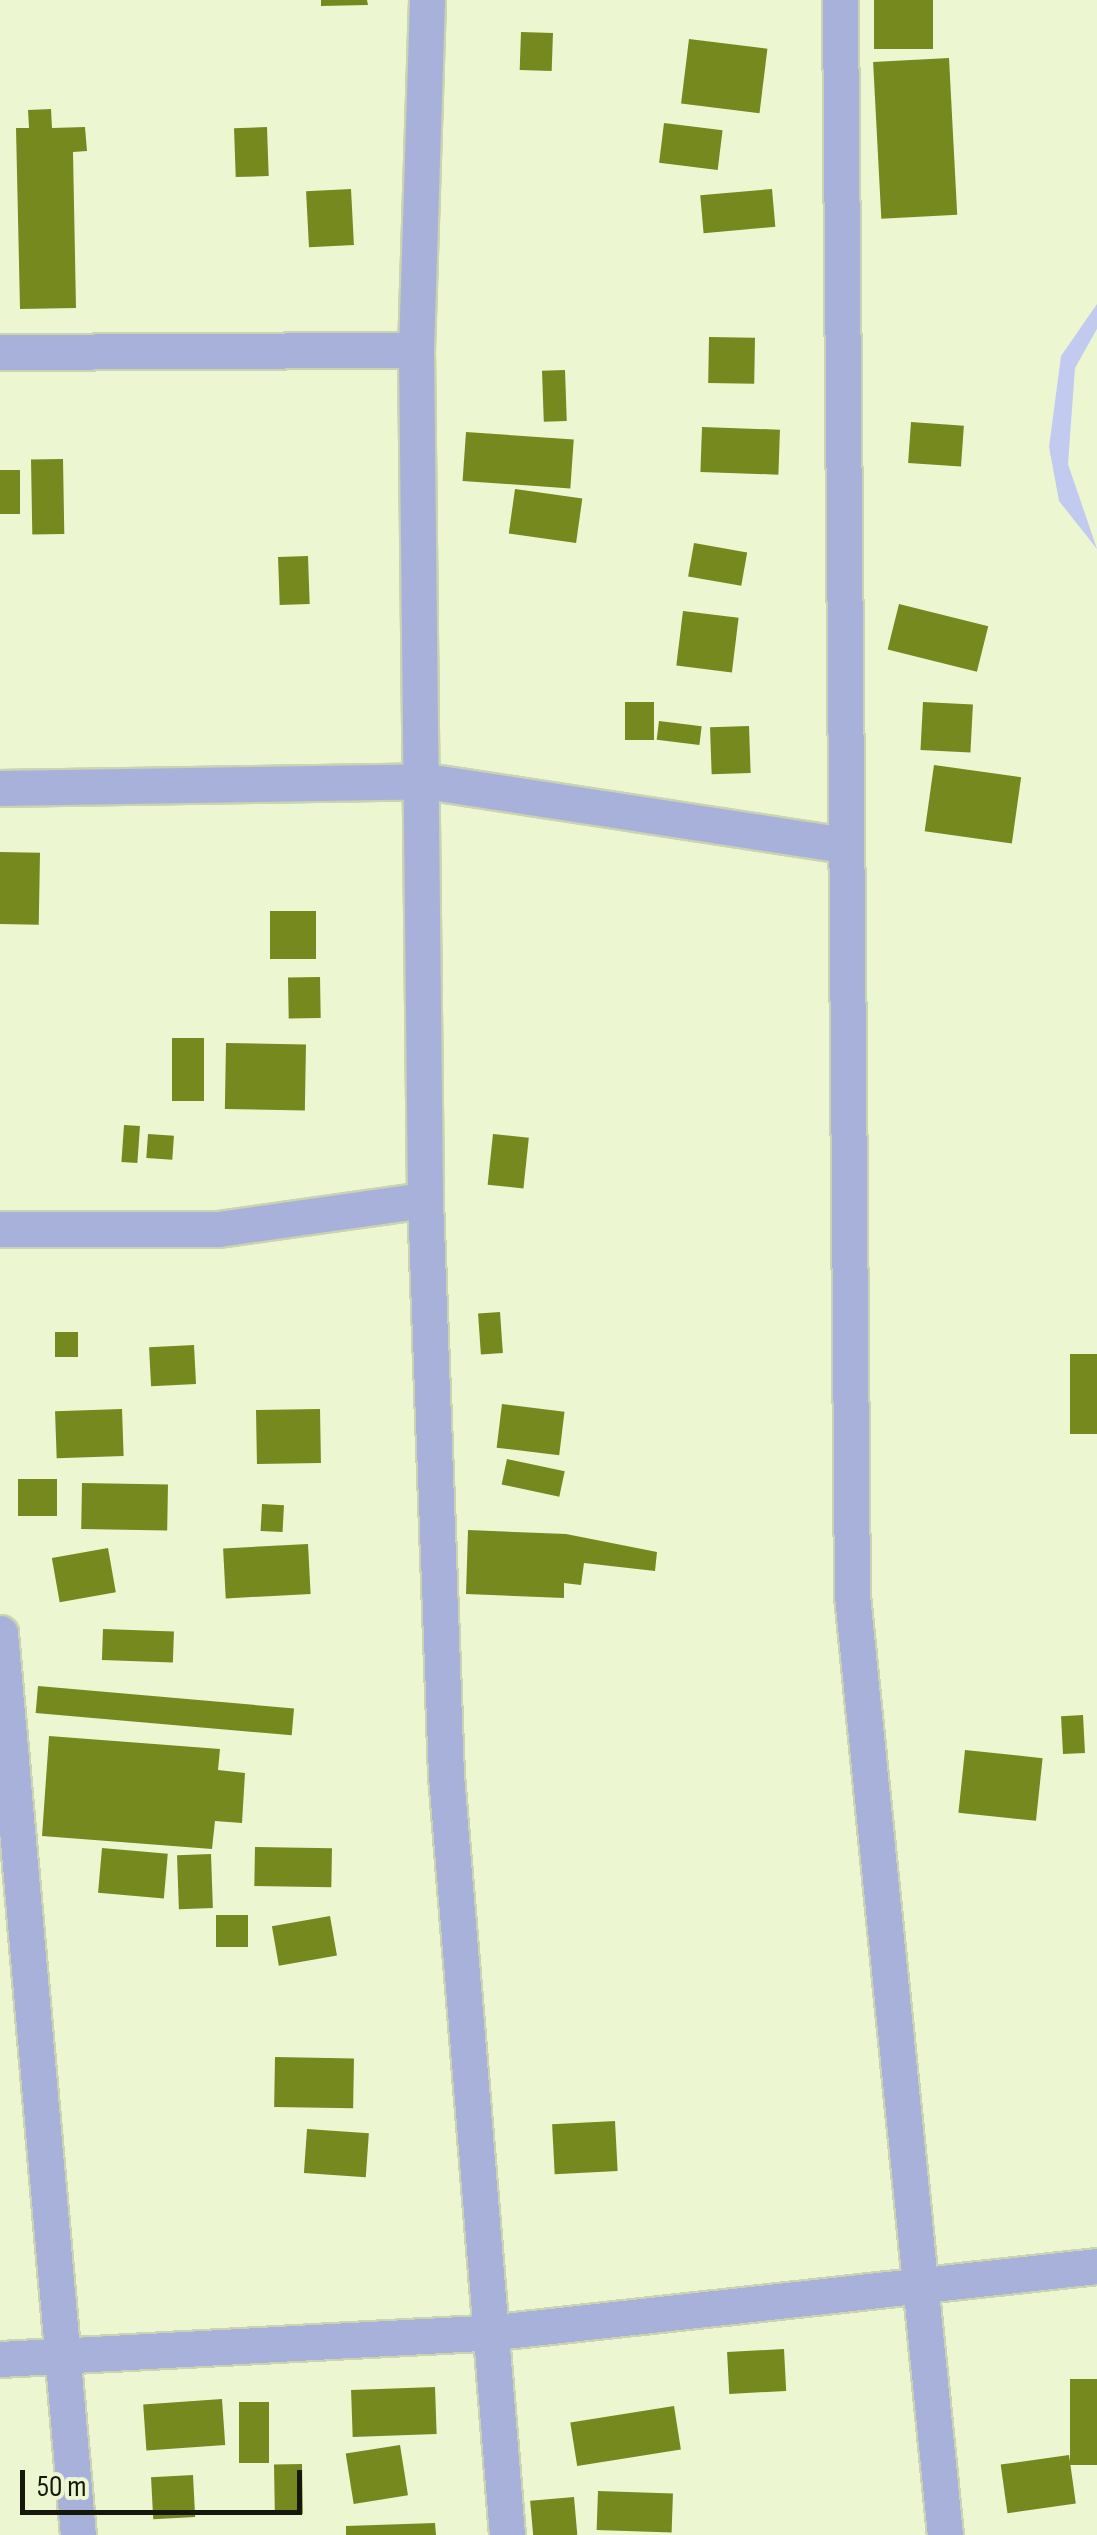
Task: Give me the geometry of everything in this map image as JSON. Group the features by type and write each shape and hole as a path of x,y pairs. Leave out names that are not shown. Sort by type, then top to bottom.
{"street":[{"path":"428,0 416,350 426,781 425,1200 446,1775 487,2332 507,2535"},
{"path":"840,0 852,1595 925,2288 944,2535"},
{"path":"0,352 416,350"},
{"path":"0,788 426,781 844,845"},
{"path":"0,1228 218,1229 425,1200"},
{"path":"0,1257 37,1229"},
{"path":"0,1633 78,2535"},
{"path":"0,2358 60,2360 487,2332 925,2288 1097,2266"}],"water":[{"path":"1097,304 1097,329 1075,368 1068,464 1097,549 1059,501 1049,447 1061,356"}],"building":[{"path":"321,0 367,0 368,5 321,6"},
{"path":"874,0 933,0 933,49 874,49"},
{"path":"521,32 553,33 552,71 520,70"},
{"path":"689,39 767,49 759,113 681,104"},
{"path":"949,58 957,215 881,219 873,62"},
{"path":"51,109 52,128 85,127 87,151 73,152 76,308 20,309 16,128 29,128 28,110"},
{"path":"664,123 723,130 718,170 659,163"},
{"path":"267,127 269,176 236,177 234,128"},
{"path":"351,189 354,245 309,247 306,191"},
{"path":"772,189 775,227 704,233 700,195"},
{"path":"709,337 755,338 754,384 708,383"},
{"path":"565,370 567,421 544,422 542,371"},
{"path":"911,422 964,426 961,467 908,463"},
{"path":"702,427 780,430 778,475 700,472"},
{"path":"466,432 574,440 570,488 463,481"},
{"path":"63,459 64,534 32,535 31,460"},
{"path":"0,470 20,470 20,514 0,514"},
{"path":"515,489 582,498 576,543 509,534"},
{"path":"694,543 747,552 741,586 688,576"},
{"path":"308,556 310,604 280,605 278,557"},
{"path":"899,604 988,626 977,672 888,650"},
{"path":"683,611 739,618 732,672 676,666"},
{"path":"625,702 654,702 654,740 625,740"},
{"path":"923,702 973,705 970,753 920,750"},
{"path":"659,721 702,726 699,745 657,740"},
{"path":"749,726 751,773 712,774 710,727"},
{"path":"934,765 1021,777 1012,844 925,831"},
{"path":"0,852 40,853 39,925 0,924"},
{"path":"270,911 316,911 316,959 270,959"},
{"path":"320,977 321,1018 289,1019 288,978"},
{"path":"172,1038 204,1038 204,1101 172,1101"},
{"path":"226,1043 306,1044 305,1110 225,1109"},
{"path":"124,1125 140,1126 137,1163 121,1162"},
{"path":"148,1134 174,1136 172,1160 146,1158"},
{"path":"493,1134 529,1138 523,1188 488,1185"},
{"path":"500,1312 503,1353 481,1354 478,1314"},
{"path":"55,1332 78,1332 78,1357 55,1357"},
{"path":"194,1345 196,1384 151,1386 149,1347"},
{"path":"1070,1354 1097,1354 1097,1434 1070,1434"},
{"path":"502,1404 565,1412 559,1455 497,1448"},
{"path":"122,1409 124,1456 57,1458 55,1411"},
{"path":"320,1409 321,1463 257,1464 256,1410"},
{"path":"507,1459 565,1471 559,1497 502,1484"},
{"path":"18,1479 57,1479 57,1516 18,1516"},
{"path":"82,1483 168,1485 167,1530 81,1529"},
{"path":"262,1504 284,1505 283,1532 261,1531"},
{"path":"468,1530 566,1534 657,1552 655,1571 584,1563 581,1585 564,1583 564,1598 466,1594"},
{"path":"308,1544 311,1594 226,1598 223,1548"},
{"path":"108,1548 116,1592 60,1602 52,1558"},
{"path":"103,1629 174,1631 173,1662 102,1660"},
{"path":"38,1686 294,1708 292,1735 36,1713"},
{"path":"1083,1715 1085,1753 1063,1754 1061,1716"},
{"path":"49,1736 220,1749 218,1770 245,1773 242,1823 215,1821 212,1849 42,1836"},
{"path":"965,1750 1043,1758 1036,1821 958,1813"},
{"path":"255,1847 332,1848 331,1887 254,1886"},
{"path":"102,1848 168,1854 164,1899 98,1893"},
{"path":"211,1854 213,1908 179,1909 177,1855"},
{"path":"216,1915 248,1915 248,1947 216,1947"},
{"path":"330,1916 337,1955 279,1966 272,1926"},
{"path":"275,2057 354,2058 353,2108 274,2107"},
{"path":"615,2121 618,2171 555,2174 552,2124"},
{"path":"307,2129 369,2133 366,2177 304,2173"},
{"path":"784,2349 786,2391 729,2394 727,2352"},
{"path":"1070,2379 1097,2379 1097,2465 1070,2465"},
{"path":"435,2387 437,2434 353,2437 351,2390"},
{"path":"222,2399 225,2445 146,2450 143,2405"},
{"path":"239,2402 269,2402 269,2463 239,2463"},
{"path":"674,2406 681,2449 577,2466 570,2422"},
{"path":"400,2445 408,2495 354,2504 346,2454"},
{"path":"1069,2455 1076,2504 1007,2513 1001,2465"},
{"path":"274,2464 302,2464 303,2514 275,2514"},
{"path":"193,2475 195,2517 153,2519 151,2477"},
{"path":"598,2491 673,2494 672,2533 597,2530"},
{"path":"574,2497 577,2535 533,2535 530,2501"},
{"path":"435,2523 436,2535 346,2535 346,2526"}]}
